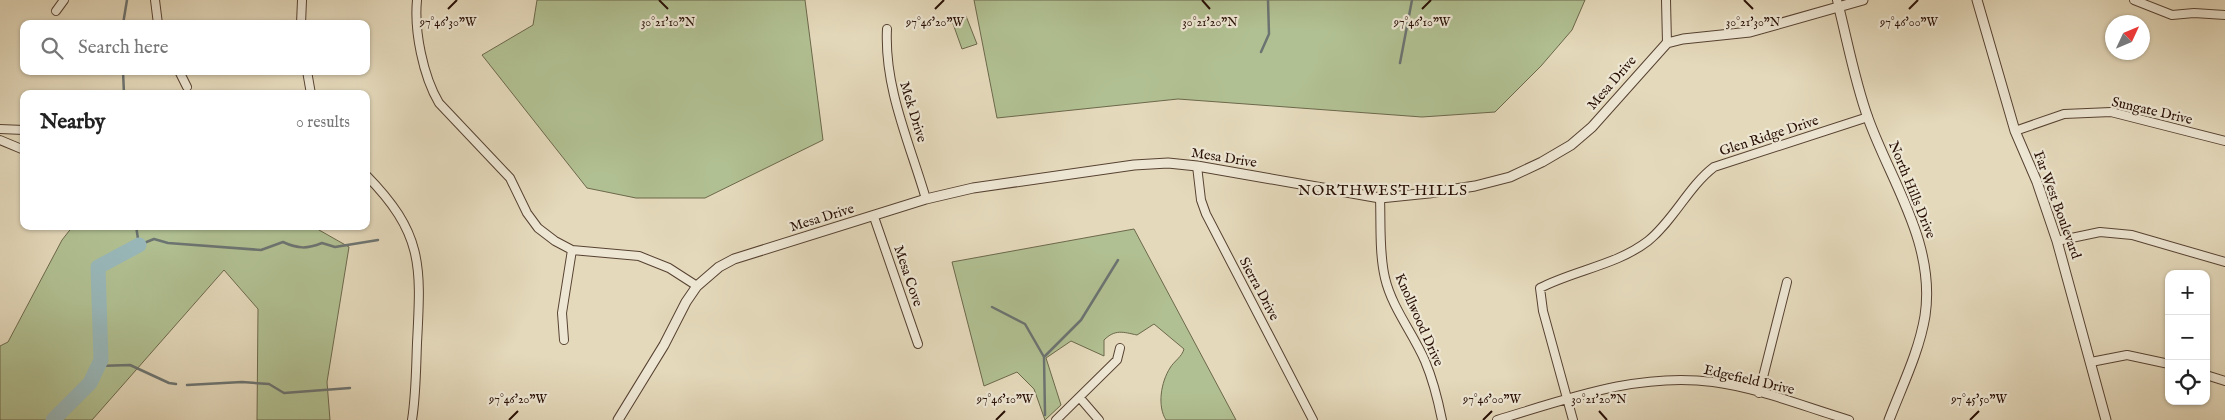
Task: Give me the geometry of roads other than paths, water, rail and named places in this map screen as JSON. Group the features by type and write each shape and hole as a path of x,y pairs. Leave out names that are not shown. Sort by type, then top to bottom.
{"street":[{"path":"56,12 64,0"},
{"path":"155,0 158,20"},
{"path":"301,20 302,0"},
{"path":"417,0 416,19 430,89 439,103 510,178 527,213 538,228 555,241 572,250 639,256 670,268 698,286"},
{"path":"1666,0 1666,43 1683,39 1750,32 1838,4 1863,0"},
{"name":"Far West Boulevard","path":"1977,0 2015,131 2037,182 2057,240 2106,420"},
{"path":"2134,0 2172,15 2194,13 2225,15"},
{"name":"North Hills Drive","path":"1838,4 1868,117 1910,213 1923,254 1926,282 1925,315 1916,350 1889,420"},
{"name":"Mek Drive","path":"887,29 886,54 890,80 926,199"},
{"name":"Mesa Drive","path":"618,420 664,345 686,302 698,286 719,267 734,259 874,217 926,199 973,188 1124,166 1168,164 1197,166 1380,198 1475,186 1510,176 1542,162 1571,145 1592,127 1666,43"},
{"path":"181,75 187,87"},
{"path":"308,75 310,90"},
{"name":"Sungate Drive","path":"2015,131 2064,114 2110,112 2225,141"},
{"name":"Glen Ridge Drive","path":"1567,398 1543,311 1540,288 1637,249 1662,228 1705,174 1714,167 1868,117"},
{"path":"0,129 20,130"},
{"path":"0,140 20,148"},
{"name":"Sierra Drive","path":"1197,166 1201,200 1206,214 1313,420"},
{"path":"370,179 384,193 404,221 415,250 419,271 419,308 412,420"},
{"name":"Knollwood Drive","path":"1380,198 1382,261 1385,280 1393,300 1425,360 1442,420"},
{"name":"Mesa Cove","path":"874,217 918,344"},
{"path":"2057,240 2100,232 2132,235 2225,262"},
{"path":"564,340 562,313 572,250"},
{"path":"1759,393 1787,282"},
{"path":"1056,420 1117,360 1120,348"},
{"path":"2091,362 2127,355 2165,363"},
{"path":"2210,376 2225,381"},
{"name":"Edgefield Drive","path":"1497,420 1567,398 1631,383 1661,379 1714,382 1759,393 1849,420"},
{"path":"1080,398 1099,420"},
{"path":"1567,398 1573,420"}],"waterway":[{"path":"124,20 127,0"},
{"path":"1261,52 1269,34 1268,0"},
{"path":"1400,63 1412,0"},
{"path":"123,75 124,90"},
{"path":"137,230 139,245 154,239 168,243 261,250 283,242 298,247 322,243 335,247 378,240"},
{"path":"53,420 90,383 101,360 98,267 139,245"},
{"path":"1045,415 1044,357 1081,320 1118,260"},
{"path":"992,307 1025,324 1044,357"},
{"path":"98,366 130,365 169,383 176,384"},
{"path":"187,385 242,382 269,384 284,393 350,388"}],"district":[{"name":"NORTHWEST HILLS","path":"1383,190"}]}
